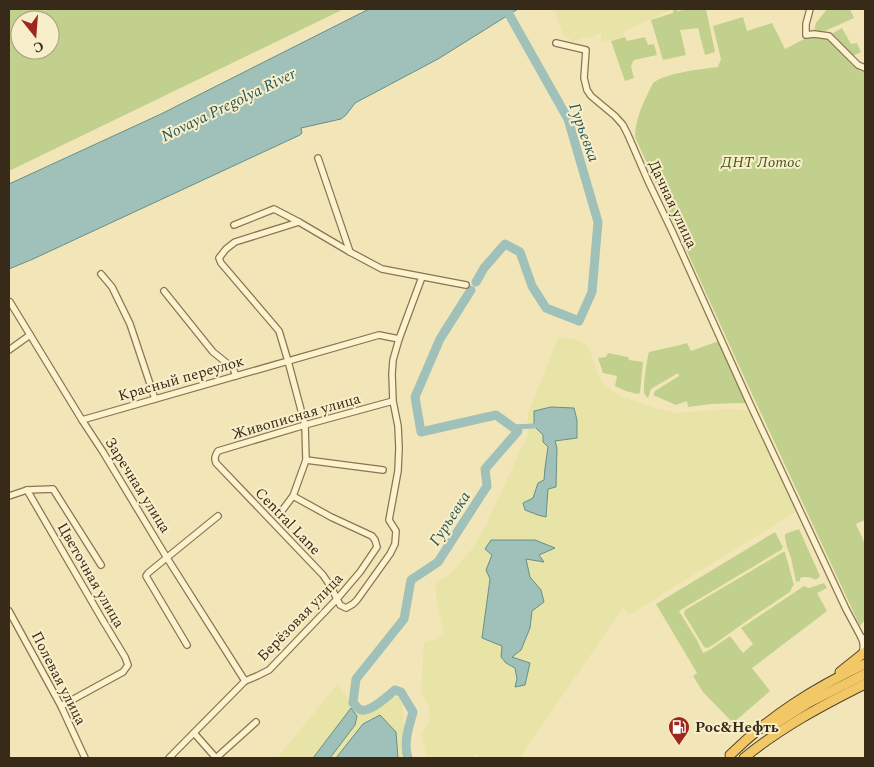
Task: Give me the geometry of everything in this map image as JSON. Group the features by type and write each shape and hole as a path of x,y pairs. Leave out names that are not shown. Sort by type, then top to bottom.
{"highway":[{"path":"819,688 865,652"},
{"path":"728,756 781,711 819,688 865,664"},
{"path":"728,756 790,714 865,674"},
{"path":"744,758 789,726 865,684"},
{"path":"834,700 865,689"}],"street":[{"path":"810,9 806,24 806,35 829,36 858,65 865,68"},
{"name":"Дачная улица","path":"556,43 586,50 584,78 587,90 591,96 615,116 628,134 750,404 846,609 863,638"},
{"path":"318,158 350,252"},
{"path":"234,225 274,209 382,269 466,284"},
{"path":"281,512 293,496 306,460 305,425 279,331 221,263 219,258 235,242 299,222"},
{"path":"101,274 112,287 130,324 155,399"},
{"path":"337,600 340,605 346,608 353,604 396,544 396,531 389,520 400,448 392,374 399,339 422,277"},
{"path":"164,291 213,352 233,368 236,376"},
{"name":"Заречная улица","path":"10,302 245,681"},
{"path":"9,350 30,335"},
{"name":"Красный переулок","path":"82,420 379,335 399,339"},
{"name":"Живописная улица","path":"216,463 215,456 218,451 394,401"},
{"path":"306,460 383,470"},
{"name":"Central Lane","path":"216,463 323,575 337,600"},
{"path":"9,496 27,490 53,489 101,565"},
{"name":"Цветочная улица","path":"27,490 128,665 123,672 61,706"},
{"name":"Берёзовая улица","path":"169,758 245,681 268,670 337,600 377,547 372,536 331,517 293,496"},
{"path":"187,645 146,576 148,572 218,516"},
{"name":"Полевая улица","path":"9,611 61,706 85,758"},
{"path":"856,660 864,648 863,638"},
{"path":"194,733 216,758 256,722"}],"shaded area":[{"path":"554,9 673,9 624,31 624,37 602,42 601,33 572,42 562,32"},
{"path":"558,337 577,340 586,344 590,350 603,384 618,395 654,408 675,413 731,409 751,411 797,511 629,615 623,608 522,754 525,758 475,758 478,755 477,753 473,758 427,758 422,734 430,719 429,707 421,692 424,642 436,639 443,632 435,590 437,582 449,575 474,547 486,525 528,434 528,414","holes":["534,426 557,448 548,489 525,510 523,503 533,498 544,480 549,447 543,435","554,548 539,555 543,561 526,558 530,577 541,590 532,611 530,628 512,657 525,685 516,687 515,668 506,663 502,646 482,637 490,579 486,570 492,555"]},
{"path":"337,685 359,712 371,712 393,698 401,697 404,724 404,758 277,758"}],"green space":[{"path":"9,9 344,9 9,171"},
{"path":"677,9 677,11 706,9 715,52 705,55 698,28 680,30 686,55 663,60 651,20 673,13 673,10"},
{"path":"827,9 850,9 854,18 825,31 814,31 816,23"},
{"name":"ДНТ Лотос","path":"743,17 747,31 772,23 785,49 806,38 824,35 837,46 852,65 865,73 865,520 856,524 865,544 865,620 860,626 635,137 639,116 653,83 675,74 718,67 721,59 713,26"},
{"path":"842,28 851,44 857,43 861,52 851,57 836,37 831,34"},
{"path":"625,37 627,41 645,37 648,45 654,44 657,55 634,60 631,66 634,78 625,81 611,41"},
{"path":"719,341 747,402 688,407 687,401 676,405 653,395 655,391 679,376 678,373 651,389 648,398 645,395 644,381 649,352 687,343 691,351"},
{"path":"608,353 628,357 629,360 643,362 640,393 626,391 615,386 617,376 603,373 598,358 606,357"},
{"path":"799,529 820,576 816,580 804,577 796,582 785,534"},
{"path":"775,532 783,547 781,550 679,611 703,653 730,636 743,653 753,644 741,628 804,586 809,588 824,583 827,588 817,593 827,611 752,668 770,691 733,723 703,692 693,676 697,673 656,604"},
{"path":"785,552 794,585 790,592 713,645 707,648 704,647 684,614 685,610"}],"water":[{"name":"Novaya Pregolya River","path":"369,9 518,9 438,59 355,103 341,119 301,128 302,133 300,135 9,269 9,184 161,114"},
{"path":"551,407 574,408 577,420 577,438 555,441 557,448 556,487 548,489 546,517 525,510 523,503 533,498 538,483 544,480 548,447 543,442 543,435 534,426 534,411"},
{"path":"491,540 535,540 555,548 539,555 544,562 526,559 530,577 541,590 544,602 532,611 530,628 521,650 512,657 530,663 525,685 515,687 517,679 515,668 506,663 501,657 502,646 482,638 490,579 486,570 492,555 485,549"},
{"path":"351,708 357,716 355,725 330,758 313,758"},
{"path":"380,715 396,732 398,758 336,758 363,724"}],"waterway":[{"name":"Гурьевка","path":"476,282 484,268 505,244 520,252 532,286 546,308 579,321 592,292 598,222 568,119 506,9"},
{"name":"Гурьевка","path":"408,758 406,740 413,712 401,692 395,690 378,704 367,709 358,709 353,703 356,679 404,619 411,580 438,562 487,486 485,469 518,431 496,415 421,432 415,397 440,339 471,290"},
{"path":"512,427 534,426"}],"place":[{"name":"Рос&Нефть","path":"679,746"}]}
